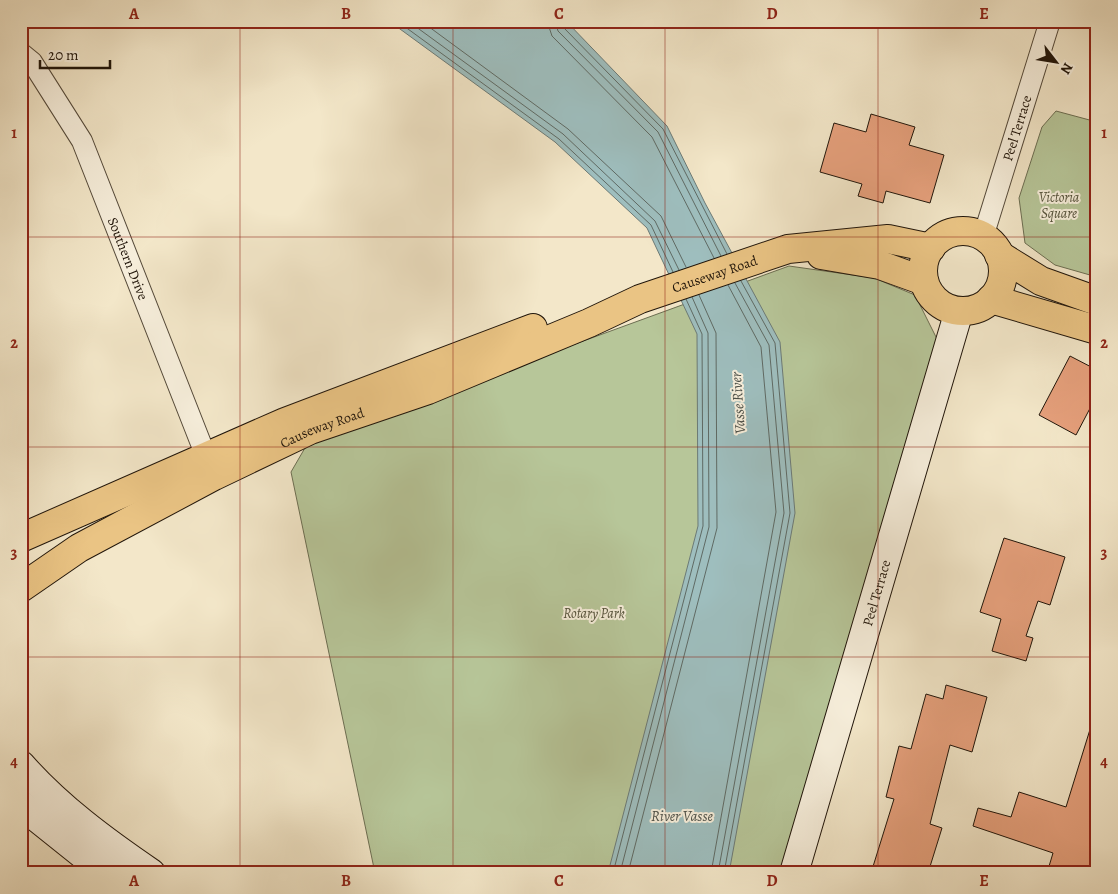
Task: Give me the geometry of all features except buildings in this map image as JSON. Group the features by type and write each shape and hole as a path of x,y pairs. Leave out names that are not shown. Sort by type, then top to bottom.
{"main road":[{"path":"991,246 1002,278 992,299 980,307 959,311 945,308 934,299 924,281 925,259 938,240 953,232 969,232 991,246 1041,281 1097,301"},
{"name":"Causeway Road","path":"21,538 210,466 428,390 589,323 640,299 788,249 888,239 931,248"},
{"name":"Causeway Road","path":"788,249 880,265 924,281"},
{"path":"992,299 1097,330"},
{"name":"Causeway Road","path":"21,588 79,548 210,466"}],"street":[{"name":"Peel Terrace","path":"991,246 1050,21"},
{"name":"Southern Drive","path":"21,53 32,62 82,141 210,466"},
{"name":"Peel Terrace","path":"794,873 959,311"},
{"path":"21,764 43,789 112,846 151,873"},
{"path":"21,805 106,873"}],"green space":[{"name":"Victoria Square","path":"1056,111 1097,122 1097,277 1055,265 1025,243 1019,198 1042,127"},
{"name":"Rotary Park","path":"789,266 874,278 915,295 940,345 792,873 375,873 291,472 309,441"}],"water":[{"name":"River Vasse","path":"389,21 566,21 667,126 705,203 780,342 795,513 729,873 608,873 698,526 697,334 647,228 555,142"}],"water label":[{"name":"Vasse River","path":"738,403"}]}
